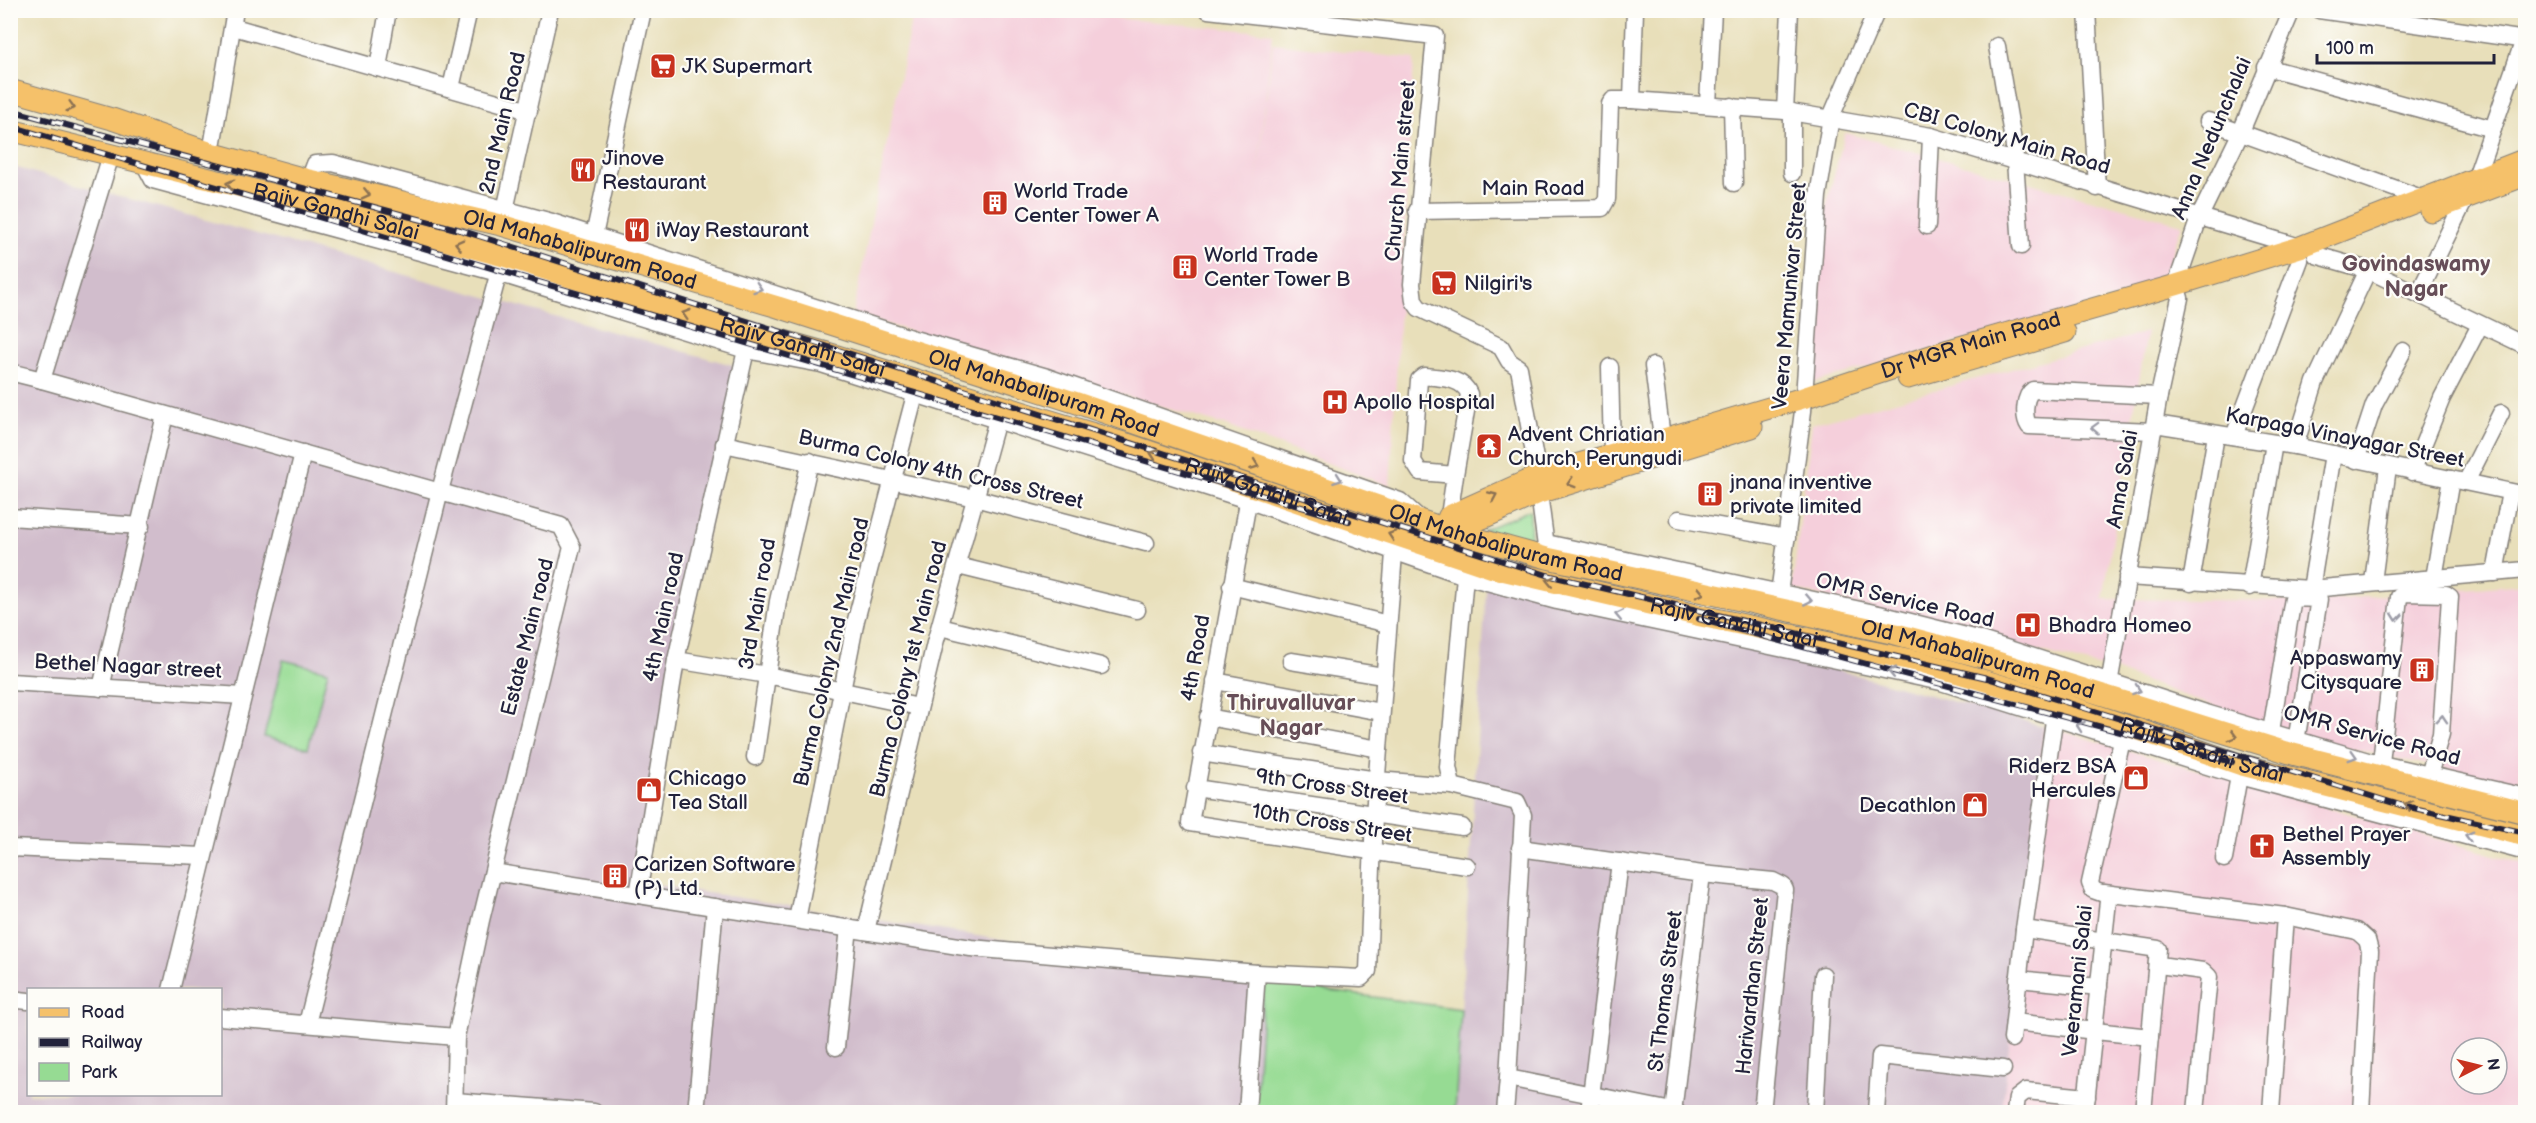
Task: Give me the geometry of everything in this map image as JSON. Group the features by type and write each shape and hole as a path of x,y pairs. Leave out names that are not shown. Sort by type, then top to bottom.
{"main road":[{"path":"10,90 112,119 211,153"},
{"name":"Rajiv Gandhi Salai","path":"10,130 144,163 693,316 831,361 900,376 1127,444 1249,494 1493,568 1701,616 1921,662 2123,732 2242,765 2526,836"},
{"name":"Old Mahabalipuram Road","path":"211,153 309,180 501,225 593,243 909,349 1223,445 1444,525 1896,634 2108,689 2295,747 2526,813"},
{"name":"Dr MGR Main Road","path":"2305,254 2424,198 2526,159"},
{"name":"Dr MGR Main Road","path":"1539,484 1803,405 1949,350 2178,292 2305,254 2526,175"},
{"path":"900,376 909,349"},
{"name":"Dr MGR Main Road","path":"1444,525 1612,453 1662,438 1803,405"},
{"path":"1444,525 1444,553"}],"street":[{"path":"378,68 388,10"},
{"path":"451,88 469,10"},
{"name":"2nd Main Road","path":"505,210 550,10"},
{"path":"593,243 643,10"},
{"name":"Church Main street","path":"1208,10 1435,36 1417,211 1412,284 1414,301 1419,308 1502,346 1509,361 1519,368 1539,484 1546,551"},
{"path":"1626,99 1635,10"},
{"path":"1708,104 1713,10"},
{"path":"1790,10 1788,111 1792,173"},
{"name":"Veera Mamunivar Street","path":"1779,594 1803,405 1818,196 1831,117 1876,10"},
{"path":"2087,10 2097,188"},
{"name":"Anna Nedunchalai","path":"2178,292 2199,218 2240,134 2266,67 2292,10"},
{"path":"2319,10 2525,40 2475,177 2419,293"},
{"path":"211,153 235,19 378,68 529,111"},
{"path":"1997,46 2015,162 2021,246"},
{"path":"2266,67 2493,129"},
{"name":"Main Road","path":"1417,211 1602,208 1607,199 1610,104 1613,100 1626,99"},
{"name":"CBI Colony Main Road","path":"1626,99 1788,111 1931,136 2199,218 2305,254 2368,270 2526,346"},
{"path":"1732,106 1734,183"},
{"path":"2208,121 2424,198"},
{"path":"1927,226 1931,136"},
{"path":"42,380 111,155"},
{"path":"309,180 315,164 323,162 505,210 593,243 1047,377 1223,445"},
{"path":"2234,436 2305,254"},
{"path":"307,1024 440,491 501,264 746,350 831,361 915,395 1249,494 1394,553 1465,576 1557,601 1941,682 2055,709 2024,929 2012,1039"},
{"path":"2295,446 2315,382 2368,270"},
{"name":"Anna Salai","path":"2108,689 2178,292"},
{"path":"2412,472 2442,398 2480,325"},
{"name":"4th Main road","path":"638,895 676,660 746,350"},
{"path":"2356,460 2374,405 2403,351"},
{"path":"1653,366 1662,438"},
{"path":"1610,367 1612,453"},
{"name":"Estate Main road","path":"10,372 561,526 572,547 493,872 456,1037 455,1107"},
{"path":"1444,525 1455,475 1469,394 1467,387 1459,382 1424,376 1419,380 1413,461 1420,472 1455,475"},
{"name":"Karpaga Vinayagar Street","path":"2159,396 2033,390 2027,398 2026,422 2029,426 2154,427 2234,436 2520,491"},
{"name":"Burma Colony 2nd Main road","path":"797,920 856,620 915,395"},
{"path":"2434,578 2459,481 2501,413"},
{"path":"101,688 141,526 165,415"},
{"name":"Burma Colony 1st Main road","path":"867,931 919,707 997,420"},
{"path":"2191,583 2216,435"},
{"path":"2250,587 2274,443"},
{"name":"Burma Colony 4th Cross Street","path":"724,444 810,460 893,482 975,498 1146,543"},
{"path":"171,988 303,453"},
{"path":"2311,589 2333,454"},
{"name":"3rd Main road","path":"755,757 778,601 810,460"},
{"path":"2373,582 2388,467"},
{"path":"2495,573 2520,491"},
{"name":"4th Road","path":"1190,822 1249,494"},
{"path":"10,517 141,526"},
{"path":"1679,519 1787,538"},
{"name":"OMR Service Road","path":"1546,551 1879,614 1977,639 2108,689 2271,731 2295,747 2381,763 2526,797"},
{"path":"493,872 1012,952 1257,973 1355,979 1366,976 1383,676 1394,553"},
{"path":"958,566 1137,610"},
{"path":"2127,577 2250,587 2311,589 2526,570"},
{"path":"1452,786 1448,767 1465,576"},
{"path":"1231,586 1388,624"},
{"path":"2381,763 2399,597 2404,593 2446,594 2450,597 2441,734 2429,776"},
{"path":"2271,731 2293,598 2319,600 2295,747"},
{"path":"940,627 1101,666"},
{"path":"676,660 767,675 919,707"},
{"path":"1291,661 1383,676"},
{"path":"1215,681 1381,712"},
{"name":"Bethel Nagar street","path":"10,682 243,696"},
{"path":"1208,717 1379,749"},
{"path":"2123,732 2239,776 2526,852"},
{"name":"Veeramani Salai","path":"2086,1105 2108,901 2104,892 2093,890 2090,883 2123,732"},
{"path":"1201,753 1377,780 1452,786 1517,802 1523,815 1505,1113"},
{"path":"2224,858 2239,776"},
{"name":"9th Cross Street","path":"1195,788 1462,827"},
{"name":"10th Cross Street","path":"1190,822 1467,866"},
{"path":"10,848 203,856"},
{"name":"Harivardhan Street","path":"1520,848 1702,874 1779,882 1785,890 1762,1113"},
{"path":"1589,1113 1620,862"},
{"name":"St Thomas Street","path":"1675,1112 1702,874"},
{"path":"2104,892 2285,916 2357,931 2369,945 2361,1113"},
{"path":"696,1113 715,907"},
{"path":"2271,1113 2285,916"},
{"path":"836,1047 849,928"},
{"path":"2024,929 2157,948 2160,952 2143,1113"},
{"path":"2159,965 2203,971 2210,981 2196,1113"},
{"path":"1247,1113 1257,973"},
{"path":"1815,1113 1823,975"},
{"path":"2018,979 2099,987"},
{"path":"10,999 27,1001"},
{"path":"222,1017 456,1037"},
{"path":"2014,1022 2151,1037"},
{"path":"1876,1113 1880,1056 2003,1069"},
{"path":"1508,1078 1591,1093 1675,1112"},
{"path":"2015,1113 2017,1098 2026,1091 2086,1105"},
{"path":"455,1107 594,1113"}],"shaded area":[{"path":"913,11 1042,11 1273,33 1255,192 1273,43 1414,59 1390,486 1227,426 853,314"},
{"path":"1845,133 2182,224 2162,285 1812,383 1826,207"},
{"path":"10,166 740,367 640,882 1264,982 1255,1112 11,1112"},
{"path":"2147,332 2103,599 2317,601 2525,584 2526,733 2519,784 2300,738 2117,671 1792,589 1812,424"},
{"path":"1487,574 2043,726 2002,1112 1455,1112"},
{"path":"2043,726 2525,864 2525,1112 2002,1112"}],"green space":[{"path":"1530,510 1531,548 1483,530"},
{"path":"283,660 328,671 308,748 264,737"},
{"path":"1264,982 1461,1009 1455,1112 1255,1112"}],"railway":[{"path":"10,110 460,230 1547,575 1987,678 2400,805 2526,833"},
{"path":"10,126 1349,521"},
{"path":"1699,619 2232,762"}],"place":[{"name":"JK Supermart","path":"663,66"},
{"name":"Jinove Restaurant","path":"583,170"},
{"name":"World Trade Center Tower A","path":"995,203"},
{"name":"iWay Restaurant","path":"637,230"},
{"name":"World Trade Center Tower B","path":"1185,267"},
{"name":"Nilgiri's","path":"1444,283"},
{"name":"Apollo Hospital","path":"1335,402"},
{"name":"Advent Chriatian Church, Perungudi","path":"1489,446"},
{"name":"jnana inventive private limited","path":"1710,494"},
{"name":"Bhadra Homeo","path":"2028,625"},
{"name":"Appaswamy Citysquare","path":"2422,670"},
{"name":"Riderz BSA Hercules","path":"2136,778"},
{"name":"Chicago Tea Stall","path":"649,790"},
{"name":"Decathlon","path":"1975,805"},
{"name":"Bethel Prayer Assembly","path":"2262,846"},
{"name":"Carizen Software (P) Ltd.","path":"615,876"}],"district":[{"name":"Govindaswamy Nagar","path":"2416,276"},
{"name":"Thiruvalluvar Nagar","path":"1291,714"}]}
